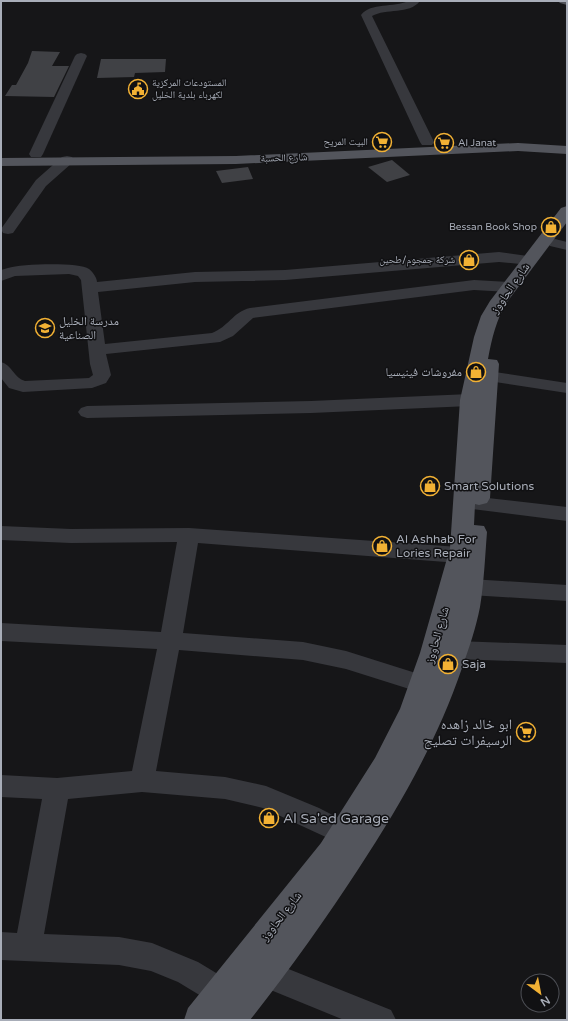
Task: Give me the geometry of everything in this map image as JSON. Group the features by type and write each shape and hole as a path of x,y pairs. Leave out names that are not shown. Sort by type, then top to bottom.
{"main road":[{"name":"شارع الحسبة","path":"1,155 288,151 427,142 482,141 567,145"},
{"name":"شارع الحسبة","path":"1,162 68,160 236,160 518,147 567,150"},
{"name":"شارع الحاووز","path":"200,1020 331,852 386,766 413,710 432,653 461,548 470,400 483,337 490,316 509,286 567,211"},
{"name":"شارع الحاووز","path":"229,1020 266,974 324,894 379,813 416,751 438,701 456,650 468,607 479,504 488,376 492,344 499,321 509,303 563,238"}],"street":[{"path":"414,1 405,6 370,12 366,15 427,142"},
{"path":"36,154 81,56"},
{"path":"8,230 41,183 68,160"},
{"path":"89,288 195,277 285,275 499,258 530,260"},
{"path":"1,276 13,271 76,270 85,273 88,277 99,364 102,375 98,380 92,383 23,387 15,384 1,366"},
{"path":"98,350 214,338 232,329 241,316 250,313 474,285 509,286"},
{"path":"488,376 567,388"},
{"path":"87,412 319,406 470,400"},
{"path":"479,504 567,514"},
{"path":"1,533 71,536 189,535 459,555"},
{"path":"142,781 170,641 189,535"},
{"path":"470,588 567,593"},
{"path":"1,632 170,641 303,651 346,660 422,684"},
{"path":"456,650 567,654"},
{"path":"1,786 57,789 142,781 225,788 266,797 310,816 343,833"},
{"path":"57,789 14,947 119,951 152,957 188,972 222,992"},
{"path":"266,974 381,1020"}],"building":[{"path":"32,51 60,52 52,66 69,66 54,97 5,96 12,85 16,85 28,63"},
{"path":"101,59 166,59 165,72 135,73 134,77 97,78"},
{"path":"392,160 410,175 387,182 368,167"},
{"path":"248,167 253,179 222,183 216,171"}],"place":[{"name":"المستودعات المركزية لكهرباء بلدية الخليل","path":"138,89"},
{"name":"البيت المريح","path":"382,142"},
{"name":"Al Janat","path":"444,143"},
{"name":"Bessan Book Shop","path":"551,227"},
{"name":"شركة جمجوم/طحين","path":"469,260"},
{"name":"مدرسة الخليل الصناعية","path":"45,328"},
{"name":"مفروشات فينيسيا","path":"476,372"},
{"name":"Smart Solutions","path":"430,486"},
{"name":"Al Ashhab For Lories Repair","path":"382,546"},
{"name":"Saja","path":"448,664"},
{"name":"ابو خالد زاهده الرسيفرات تصليح","path":"526,732"},
{"name":"Al Sa'ed Garage","path":"269,818"}]}
